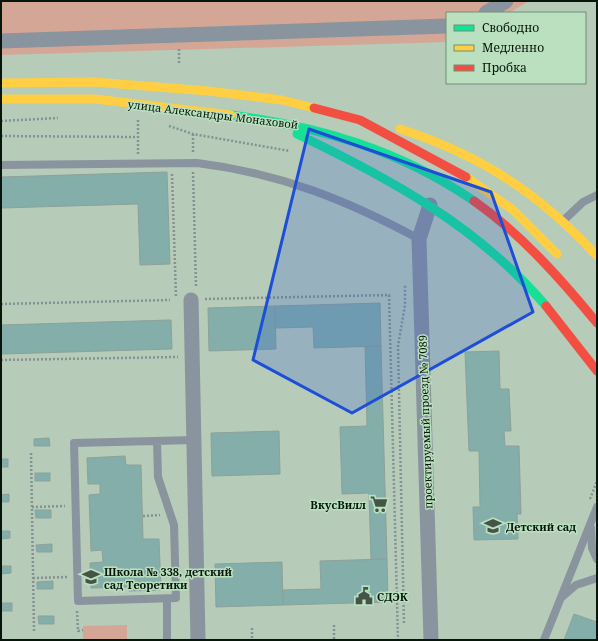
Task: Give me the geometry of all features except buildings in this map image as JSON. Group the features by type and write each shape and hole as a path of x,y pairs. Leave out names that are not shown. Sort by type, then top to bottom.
{"main road":[{"name":"улица Александры Монаховой","path":"1,83 94,82 208,91 282,100 360,120 454,168 487,190 512,209 563,260"},
{"name":"улица Александры Монаховой","path":"1,99 96,99 261,118 306,126 371,146 418,167 455,188 480,205 531,248 597,323"},
{"path":"261,118 360,164 430,205 453,221 516,274 543,302 597,371"},
{"path":"360,120 429,137 460,150 532,195 564,220 597,256"}],"street":[{"path":"488,12 506,1"},
{"path":"1,41 446,26"},
{"name":"проектируемый проезд № 7089","path":"430,205 419,239 431,640"},
{"path":"191,300 198,640"}],"lane":[{"path":"1,165 198,163 259,173 322,193 356,206 419,239"},
{"path":"564,220 583,202 597,195"},
{"path":"157,441 158,477 174,525 176,598 78,601 74,443 194,440"},
{"path":"544,640 597,507"},
{"path":"591,523 592,548 597,559"},
{"path":"560,599 576,585 597,578"},
{"path":"167,599 167,640"}],"path":[{"path":"133,115 145,119"},
{"path":"1,121 64,117"},
{"path":"137,164 138,117"},
{"path":"166,125 205,136 291,152"},
{"path":"1,136 138,137"},
{"path":"172,172 177,300 389,295 398,640"},
{"path":"404,623 398,346 405,305 405,282"},
{"path":"1,304 170,300"},
{"path":"1,360 192,357"},
{"path":"31,453 34,631"},
{"path":"32,507 76,506"},
{"path":"33,578 78,577"},
{"path":"78,601 78,631 83,630"},
{"path":"334,625 334,640"},
{"path":"252,628 252,640"}],"highlighted area":[{"path":"309,129 491,192 533,312 352,413 253,360"}],"shaded area":[{"path":"1,1 529,1 511,12 446,12 446,42 1,55"},
{"path":"127,625 127,640 83,640 83,626"}],"traffic: fast":[{"path":"231,115 296,126 357,143 416,167 474,201"},
{"path":"297,134 399,187 462,228 492,252 520,278 546,306"}],"traffic: slow":[{"path":"1,83 94,82 208,91 282,100 314,108"},
{"path":"1,99 95,99 231,115"},
{"path":"400,129 457,151 508,179 554,214 597,256"},
{"path":"466,177 512,209 557,254"}],"traffic: jam":[{"path":"314,108 360,120 466,177"},
{"path":"474,201 524,242 569,290 597,323"},
{"path":"546,306 597,371"}],"place":[{"name":"ВкусВилл","path":"379,504"},
{"name":"Детский сад","path":"493,526"},
{"name":"Школа № 338, детский сад Теоретики","path":"91,577"},
{"name":"СДЭК","path":"364,596"}]}
